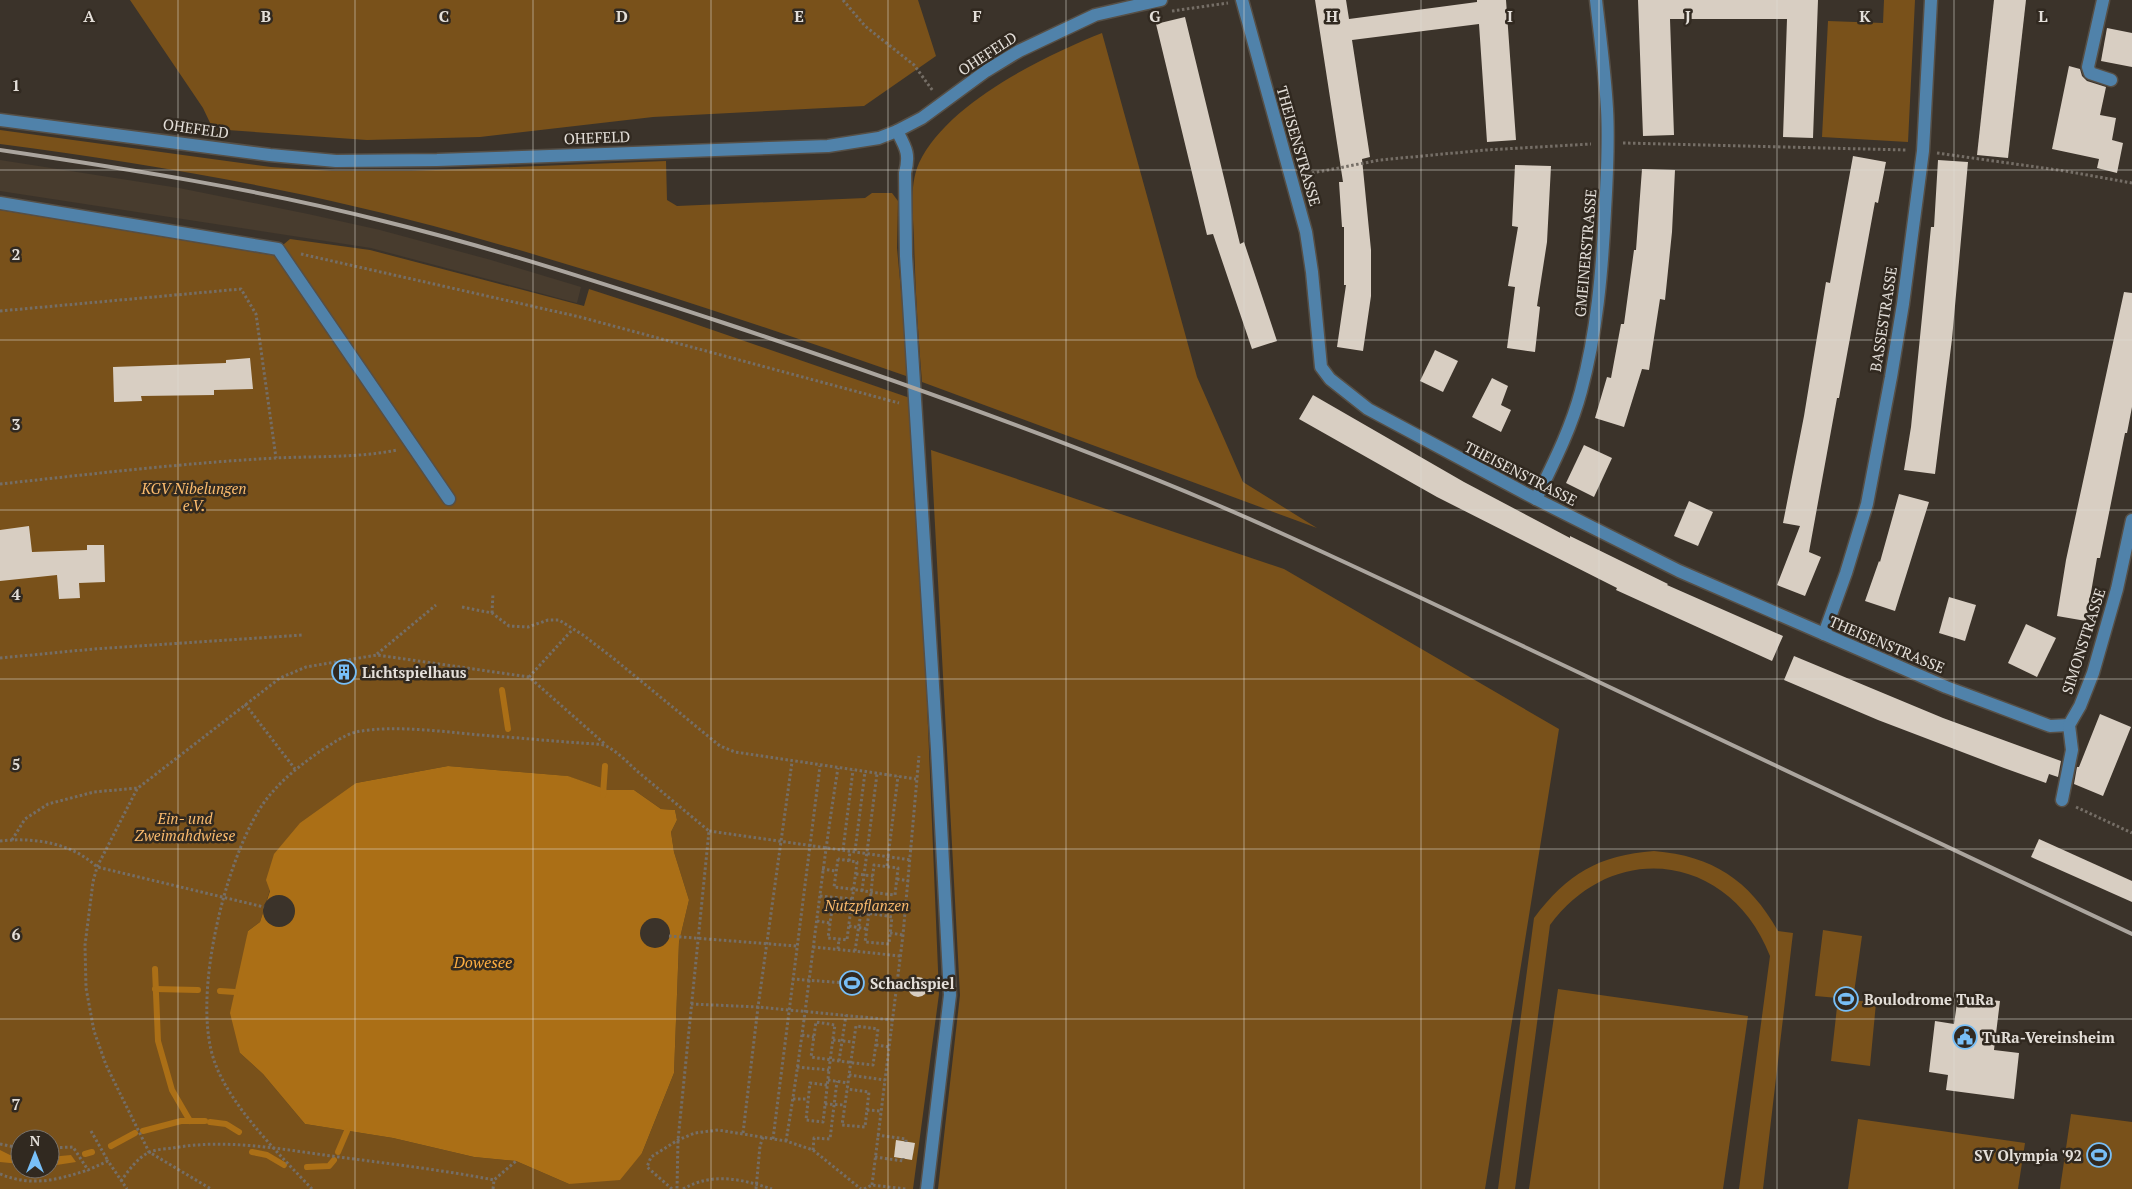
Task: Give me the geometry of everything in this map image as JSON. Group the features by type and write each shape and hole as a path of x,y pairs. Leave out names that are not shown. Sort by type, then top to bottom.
{"street":[{"name":"OHEFELD","path":"0,120 270,155 336,160 437,160 828,146 879,138 897,131 922,118 986,71 1019,51 1095,16 1161,0"},
{"name":"THEISENSTRASSE","path":"1242,0 1306,232 1312,272 1318,352 1321,367 1325,374 1345,392 1368,409 1536,499 1679,571 1946,687 2050,726 2069,725"},
{"name":"GMEINERSTRASSE","path":"1536,499 1565,437 1581,392 1591,353 1603,260 1608,143 1603,58 1596,0"},
{"name":"BASSESTRASSE","path":"1824,634 1846,573 1866,504 1903,304 1922,150 1931,0"},
{"path":"2103,0 2088,67 2090,73 2111,80"},
{"path":"897,131 907,150 908,160 904,173 906,256 917,408 950,995 927,1189"},
{"path":"0,203 278,249 449,499"},
{"name":"SIMONSTRASSE","path":"2069,725 2080,706 2093,673 2117,589 2132,520"},
{"path":"2062,800 2072,750 2069,725"}],"path":[{"path":"842,0 865,26 914,65 935,94 941,90"},
{"path":"1171,11 1242,0"},
{"path":"1292,177 1380,160 1486,150 1608,143 1922,150 2132,183"},
{"path":"278,249 580,317 917,408"},
{"path":"0,311 241,289 256,314 276,458"},
{"path":"0,484 100,473 276,458 329,457 393,451 413,446"},
{"path":"492,613 493,593"},
{"path":"377,655 436,605"},
{"path":"462,607 492,613 509,626 528,627 548,620 560,620 613,658 720,746 735,752 916,779 906,908 872,1185"},
{"path":"529,677 573,629"},
{"path":"0,658 94,649 303,635"},
{"path":"211,1189 149,1152 106,1066 94,1031 86,988 85,945 93,882 97,867 138,788 280,678 306,667 377,655 529,677 607,746 709,831 911,860"},
{"path":"245,704 295,769"},
{"path":"312,1189 274,1148 226,1087 214,1062 208,1032 206,999 208,976 223,898 249,829 260,809 276,788 295,769 354,732 383,730 436,731 607,746"},
{"path":"743,1133 758,1007 792,762"},
{"path":"773,1139 820,766"},
{"path":"786,1141 810,980 822,869 838,768"},
{"path":"843,850 853,770"},
{"path":"849,861 853,851 865,772"},
{"path":"862,891 878,774"},
{"path":"887,866 898,776"},
{"path":"12,840 25,819 48,804 94,792 138,788"},
{"path":"2062,800 2132,833"},
{"path":"677,1189 678,1140 709,831"},
{"path":"0,841 42,840 82,856 97,867 264,907"},
{"path":"849,861 838,859 834,887 853,889 862,891 871,892 895,895 898,868 874,864 873,876 871,892 870,903 870,913 866,942 889,944 892,917 870,913 850,911 832,909 828,938 847,940 850,911 853,889 856,874 857,862 849,861"},
{"path":"822,869 836,871"},
{"path":"856,874 873,876"},
{"path":"897,879 908,881"},
{"path":"820,896 852,899"},
{"path":"870,903 906,908"},
{"path":"855,951 861,912"},
{"path":"817,921 830,923"},
{"path":"849,926 867,929"},
{"path":"890,933 903,935"},
{"path":"669,936 796,946"},
{"path":"838,949 839,939"},
{"path":"814,947 900,956"},
{"path":"792,979 846,983"},
{"path":"897,985 908,986"},
{"path":"691,1004 758,1007 893,1020"},
{"path":"839,1061 846,1016"},
{"path":"847,1088 870,1092 865,1127 842,1125 847,1088 848,1083 850,1062 856,1026 878,1029 873,1065 850,1062 830,1060 811,1057 816,1022 835,1025 830,1060 828,1082 822,1122 806,1120 810,1083 828,1082 837,1081 848,1083"},
{"path":"802,1036 814,1037"},
{"path":"833,1040 853,1042"},
{"path":"876,1046 890,1047"},
{"path":"797,1067 829,1070"},
{"path":"849,1075 885,1080"},
{"path":"813,1150 814,1138 830,1139 837,1081"},
{"path":"793,1098 808,1099"},
{"path":"825,1104 845,1105"},
{"path":"867,1110 881,1111"},
{"path":"672,1189 647,1168 651,1158 678,1140 695,1133 718,1130 786,1141 813,1150 862,1189 872,1185 906,1189"},
{"path":"91,1131 126,1189"},
{"path":"878,1135 906,1139 906,1142"},
{"path":"756,1189 760,1146 763,1138"},
{"path":"121,1181 130,1169 149,1152 190,1144 235,1144 274,1148 459,1173 494,1180"},
{"path":"60,1148 73,1147 88,1170"},
{"path":"874,1157 903,1161 904,1158"},
{"path":"0,1174 30,1182 58,1180 108,1161"},
{"path":"493,1189 494,1180 516,1161"},
{"path":"683,1189 695,1182 712,1178 756,1184 772,1189"}],"shaded area":[{"path":"0,160 179,188 308,214 380,230 581,287 577,303 371,248 0,191"}],"green space":[{"path":"130,0 918,0 936,56 864,106 653,117 480,137 367,140 213,129 203,108"},
{"path":"1884,0 1915,0 1908,142 1822,137 1828,21 1883,23"},
{"path":"1102,33 1197,377 1243,482 1317,528 922,382 913,209 914,181 919,163 933,141 951,121 999,84 1026,68"},
{"path":"0,130 271,167 332,171 411,171 666,161 667,200 677,206 865,198 872,193 892,193 898,201 897,248 909,377 685,301 459,233 346,204 231,180 116,160 0,144"},
{"path":"0,210 271,255 290,239 370,250 584,306 589,289 910,398 914,501 922,580 939,994 913,1189 0,1189","holes":["448,766 567,776 608,790 634,790 661,809 675,810 677,820 671,832 674,852 689,900 679,942 674,1073 642,1153 569,1184 516,1161 474,1157 393,1138 305,1124 263,1074 240,1053 248,931 260,922 270,890 356,783"]},
{"path":"931,450 1284,569 1559,729 1485,1189 938,1189 960,995"},
{"path":"1654,851 1694,858 1712,865 1742,885 1755,898 1778,931 1793,933 1763,1189 1739,1189 1770,956 1752,922 1728,896 1700,879 1670,870 1638,870 1606,879 1577,897 1550,925 1515,1189 1498,1189 1534,918 1559,890 1586,870 1601,862 1617,857"},
{"name":"Boulodrome TuRa","path":"1823,930 1862,936 1853,1000 1876,1003 1870,1066 1831,1061 1838,998 1815,996"},
{"path":"1558,989 1748,1016 1723,1189 1529,1189"},
{"name":"SV Olympia '92","path":"2071,1114 2132,1122 2132,1189 2060,1189"},
{"path":"1858,1119 2025,1143 2018,1189 1848,1189"}],"water":[{"name":"Dowesee","path":"448,766 568,776 608,790 634,790 661,809 675,810 677,820 671,832 674,852 689,900 679,942 674,1073 642,1153 620,1180 569,1184 516,1161 474,1157 393,1138 305,1124 263,1074 240,1053 230,1013 248,931 260,922 270,891 266,880 274,854 300,823 356,783"},
{"path":"0,1150 10,1155 10,1163 0,1162"},
{"path":"71,1155 76,1162 60,1164 60,1156"}],"pier":[{"path":"279,895 290,900 295,911 290,922 279,927 268,922 263,911 268,900"},
{"path":"655,918 665,923 670,933 665,943 655,948 645,943 640,933 645,923"}],"building":[{"path":"1315,0 1346,0 1349,19 1477,2 1477,0 1506,0 1516,140 1487,142 1479,24 1352,40 1370,157 1362,159 1371,250 1371,296 1363,351 1337,347 1346,285 1344,285 1344,227 1342,227 1339,182 1343,182"},
{"path":"1638,0 1818,0 1813,138 1783,137 1787,19 1670,19 1674,135 1643,136"},
{"path":"1994,0 2026,0 2008,158 1977,155"},
{"path":"1185,17 1240,244 1244,242 1277,341 1252,349 1213,234 1207,235 1156,24"},
{"path":"2107,28 2132,33 2132,67 2101,61"},
{"path":"2069,66 2080,69 2082,76 2087,81 2106,87 2100,115 2116,118 2112,140 2123,143 2117,173 2097,168 2099,159 2052,149"},
{"path":"1853,156 1886,162 1878,203 1875,202 1809,552 1821,557 1805,596 1777,585 1800,526 1783,523 1804,416 1826,282 1830,283"},
{"path":"1938,160 1968,162 1952,339 1935,474 1904,470 1911,427 1931,227 1934,227"},
{"path":"1515,165 1551,166 1547,242 1537,306 1540,307 1535,352 1507,348 1515,287 1508,286 1518,227 1512,226"},
{"path":"1642,169 1675,170 1672,232 1665,300 1660,299 1649,370 1642,369 1624,427 1595,418 1607,377 1611,378 1621,324 1624,324 1634,250 1636,250"},
{"path":"2124,292 2132,293 2132,407 2100,558 2097,558 2086,621 2057,616 2066,560"},
{"path":"1435,350 1458,361 1443,392 1420,381"},
{"path":"250,358 253,389 214,390 214,395 141,396 142,401 114,402 113,367 226,363 226,360"},
{"path":"1492,378 1508,386 1501,405 1511,410 1501,432 1472,417"},
{"path":"1313,395 1464,482 1570,538 1570,536 1667,585 1783,636 1772,661 1616,590 1617,588 1437,497 1299,419"},
{"path":"1584,445 1612,458 1594,497 1566,483"},
{"path":"1899,494 1929,502 1895,611 1865,601 1880,562"},
{"path":"1689,501 1713,512 1698,546 1674,536"},
{"path":"29,526 32,552 87,550 87,545 104,545 105,582 79,583 80,598 59,599 57,575 0,581 0,530"},
{"path":"1949,597 1976,605 1965,641 1939,633"},
{"path":"2026,624 2056,638 2037,677 2008,663"},
{"path":"1794,656 1943,718 2061,761 2058,777 2049,774 2046,783 1878,720 1784,680"},
{"path":"2100,714 2131,727 2103,796 2074,784 2077,767 2079,767"},
{"path":"2039,839 2132,881 2132,902 2031,857"},
{"path":"918,977 925,980 928,987 925,994 918,997 911,994 908,987 911,980"},
{"name":"TuRa-Vereinsheim","path":"1958,996 2000,1001 1994,1050 2019,1053 2014,1099 1946,1090 1948,1075 1929,1072 1935,1021 1954,1024"},
{"path":"896,1140 915,1143 912,1160 894,1157"}],"waterway":[{"path":"502,690 508,729"},
{"path":"603,795 605,766"},
{"path":"155,969 158,1041 172,1090 190,1121"},
{"path":"155,989 198,990"},
{"path":"220,991 235,992"},
{"path":"143,1131 181,1121 205,1121"},
{"path":"210,1122 226,1124 239,1132"},
{"path":"338,1152 347,1131"},
{"path":"111,1146 135,1133"},
{"path":"85,1154 92,1152"},
{"path":"252,1152 267,1155 284,1165"},
{"path":"307,1167 329,1166 334,1160"}],"railway":[{"path":"0,150 240,189 426,232 639,295 785,343 968,407 1148,476 1284,534 2132,934"}],"place":[{"name":"Lichtspielhaus","path":"344,672"},
{"name":"Schachspiel","path":"852,983"},
{"name":"Boulodrome TuRa","path":"1846,999"},
{"name":"TuRa-Vereinsheim","path":"1965,1037"},
{"name":"SV Olympia '92","path":"2099,1155"}],"park label":[{"name":"KGV Nibelungen e.V.","path":"194,496"},
{"name":"Ein- und Zweimahdwiese","path":"185,826"},
{"name":"Nutzpflanzen","path":"867,905"}]}
